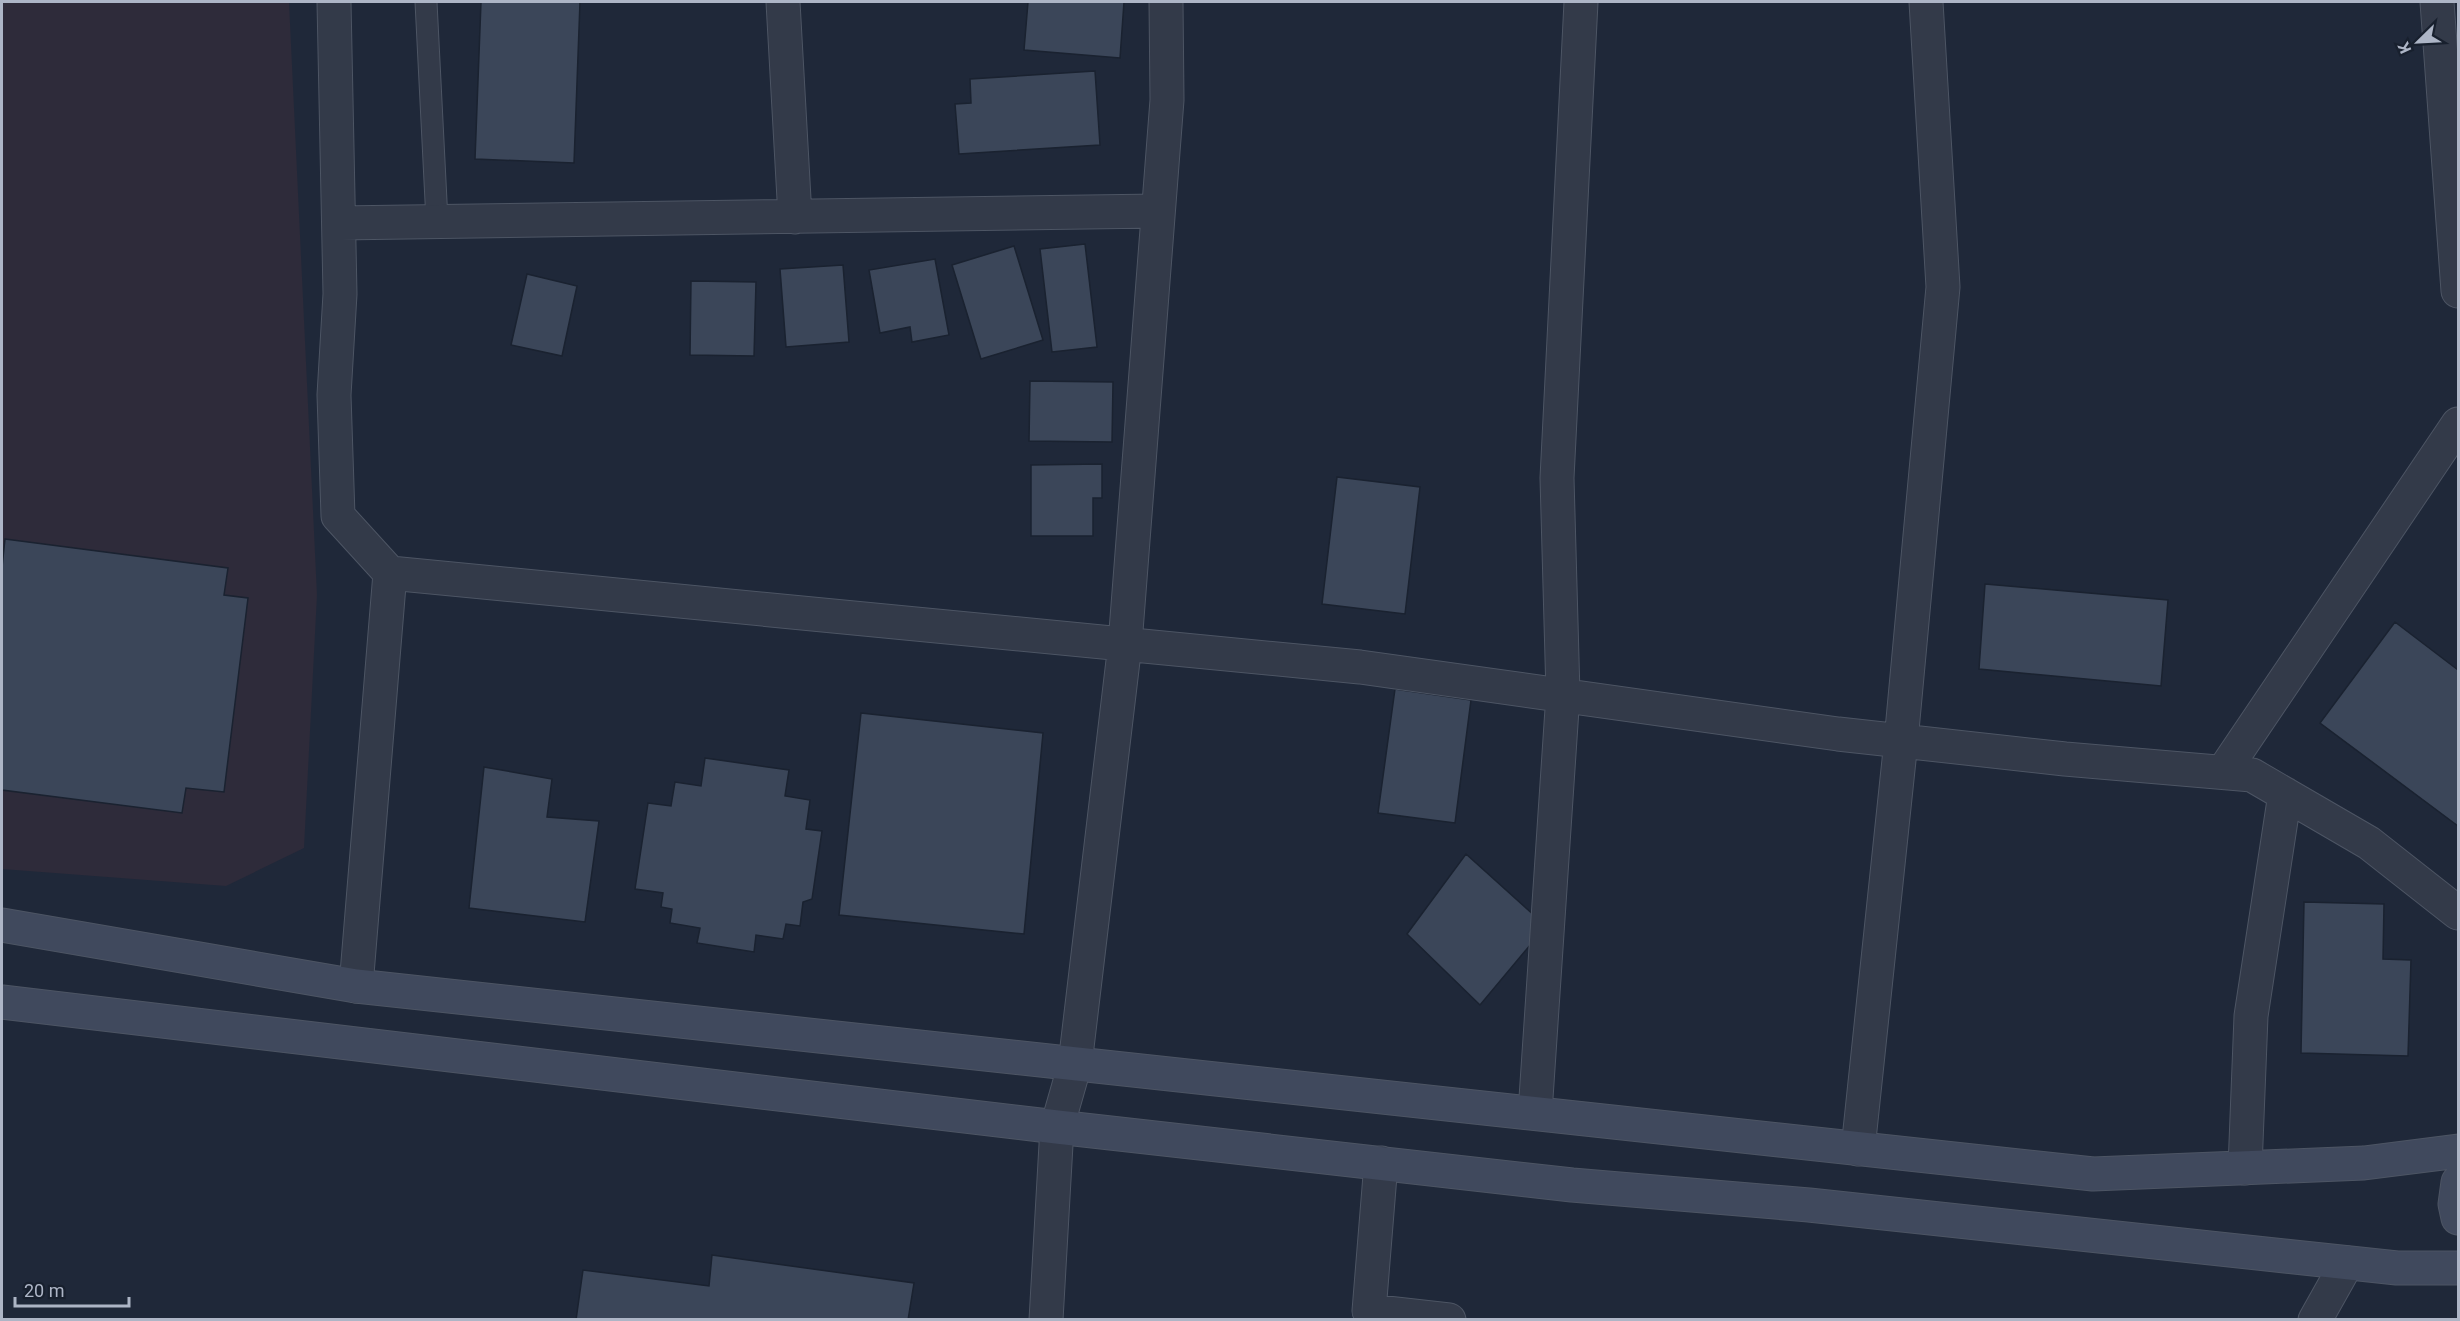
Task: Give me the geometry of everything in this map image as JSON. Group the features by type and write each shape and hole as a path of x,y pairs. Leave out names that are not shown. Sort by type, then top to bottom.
{"main road":[{"path":"2,925 356,986 2093,1174 2364,1163 2458,1151"},
{"path":"2,1002 1057,1127 1572,1185 1809,1205 2397,1268 2458,1268"},
{"path":"2458,1182 2455,1204 2458,1218"}],"street":[{"path":"334,2 340,294 334,395 338,516 390,573 1360,668 1563,694 1838,734 2064,759 2252,775 2369,843 2458,913"},
{"path":"783,2 795,217"},
{"path":"1046,1320 1057,1127 1075,1064 1125,644 1167,100 1166,2"},
{"path":"1536,1113 1563,694 1557,478 1581,2"},
{"path":"1858,1149 1901,741 1944,287 1926,2"},
{"path":"2437,2 2458,291"},
{"path":"339,223 1158,211"},
{"path":"2223,772 2458,424"},
{"path":"356,986 390,573"},
{"path":"2245,1168 2251,1016 2285,794"},
{"path":"1381,1163 1369,1315 1449,1320"},
{"path":"2315,1320 2347,1263"}],"lane":[{"path":"426,2 437,222"}],"shaded area":[{"path":"2,2 289,2 317,595 304,848 226,886 2,869"}],"building":[{"path":"481,2 580,2 574,163 475,159"},
{"path":"1028,2 1124,2 1120,58 1024,50"},
{"path":"1095,71 1100,145 959,154 955,104 971,103 970,79"},
{"path":"1085,244 1097,347 1052,352 1040,249"},
{"path":"1014,246 1043,340 981,359 952,265"},
{"path":"935,259 949,335 912,342 910,327 880,333 869,270"},
{"path":"843,265 849,342 786,347 780,269"},
{"path":"527,274 577,286 562,356 511,345"},
{"path":"691,281 756,282 754,356 690,355"},
{"path":"1030,381 1113,382 1112,442 1029,441"},
{"path":"1102,464 1102,498 1093,498 1093,536 1031,536 1031,465"},
{"path":"1337,477 1420,487 1405,614 1322,604"},
{"path":"5,539 228,568 224,595 248,598 224,792 186,788 182,813 2,790 2,567"},
{"path":"1985,584 2168,600 2161,686 1979,669"},
{"path":"2395,622 2458,670 2458,826 2320,723"},
{"path":"1395,689 1471,700 1455,823 1378,813"},
{"path":"861,713 1043,733 1024,934 839,915"},
{"path":"705,758 789,770 785,796 810,800 806,829 822,831 812,899 803,902 800,926 786,924 783,939 756,935 754,952 697,943 700,928 670,923 672,909 661,907 663,893 635,889 648,803 671,806 675,782 701,786"},
{"path":"484,767 552,779 547,817 599,821 585,922 469,908"},
{"path":"1466,854 1546,926 1480,1005 1407,934"},
{"path":"2304,902 2384,904 2383,959 2411,960 2408,1056 2301,1053"},
{"path":"712,1255 914,1283 908,1320 576,1320 583,1270 709,1286"}]}
